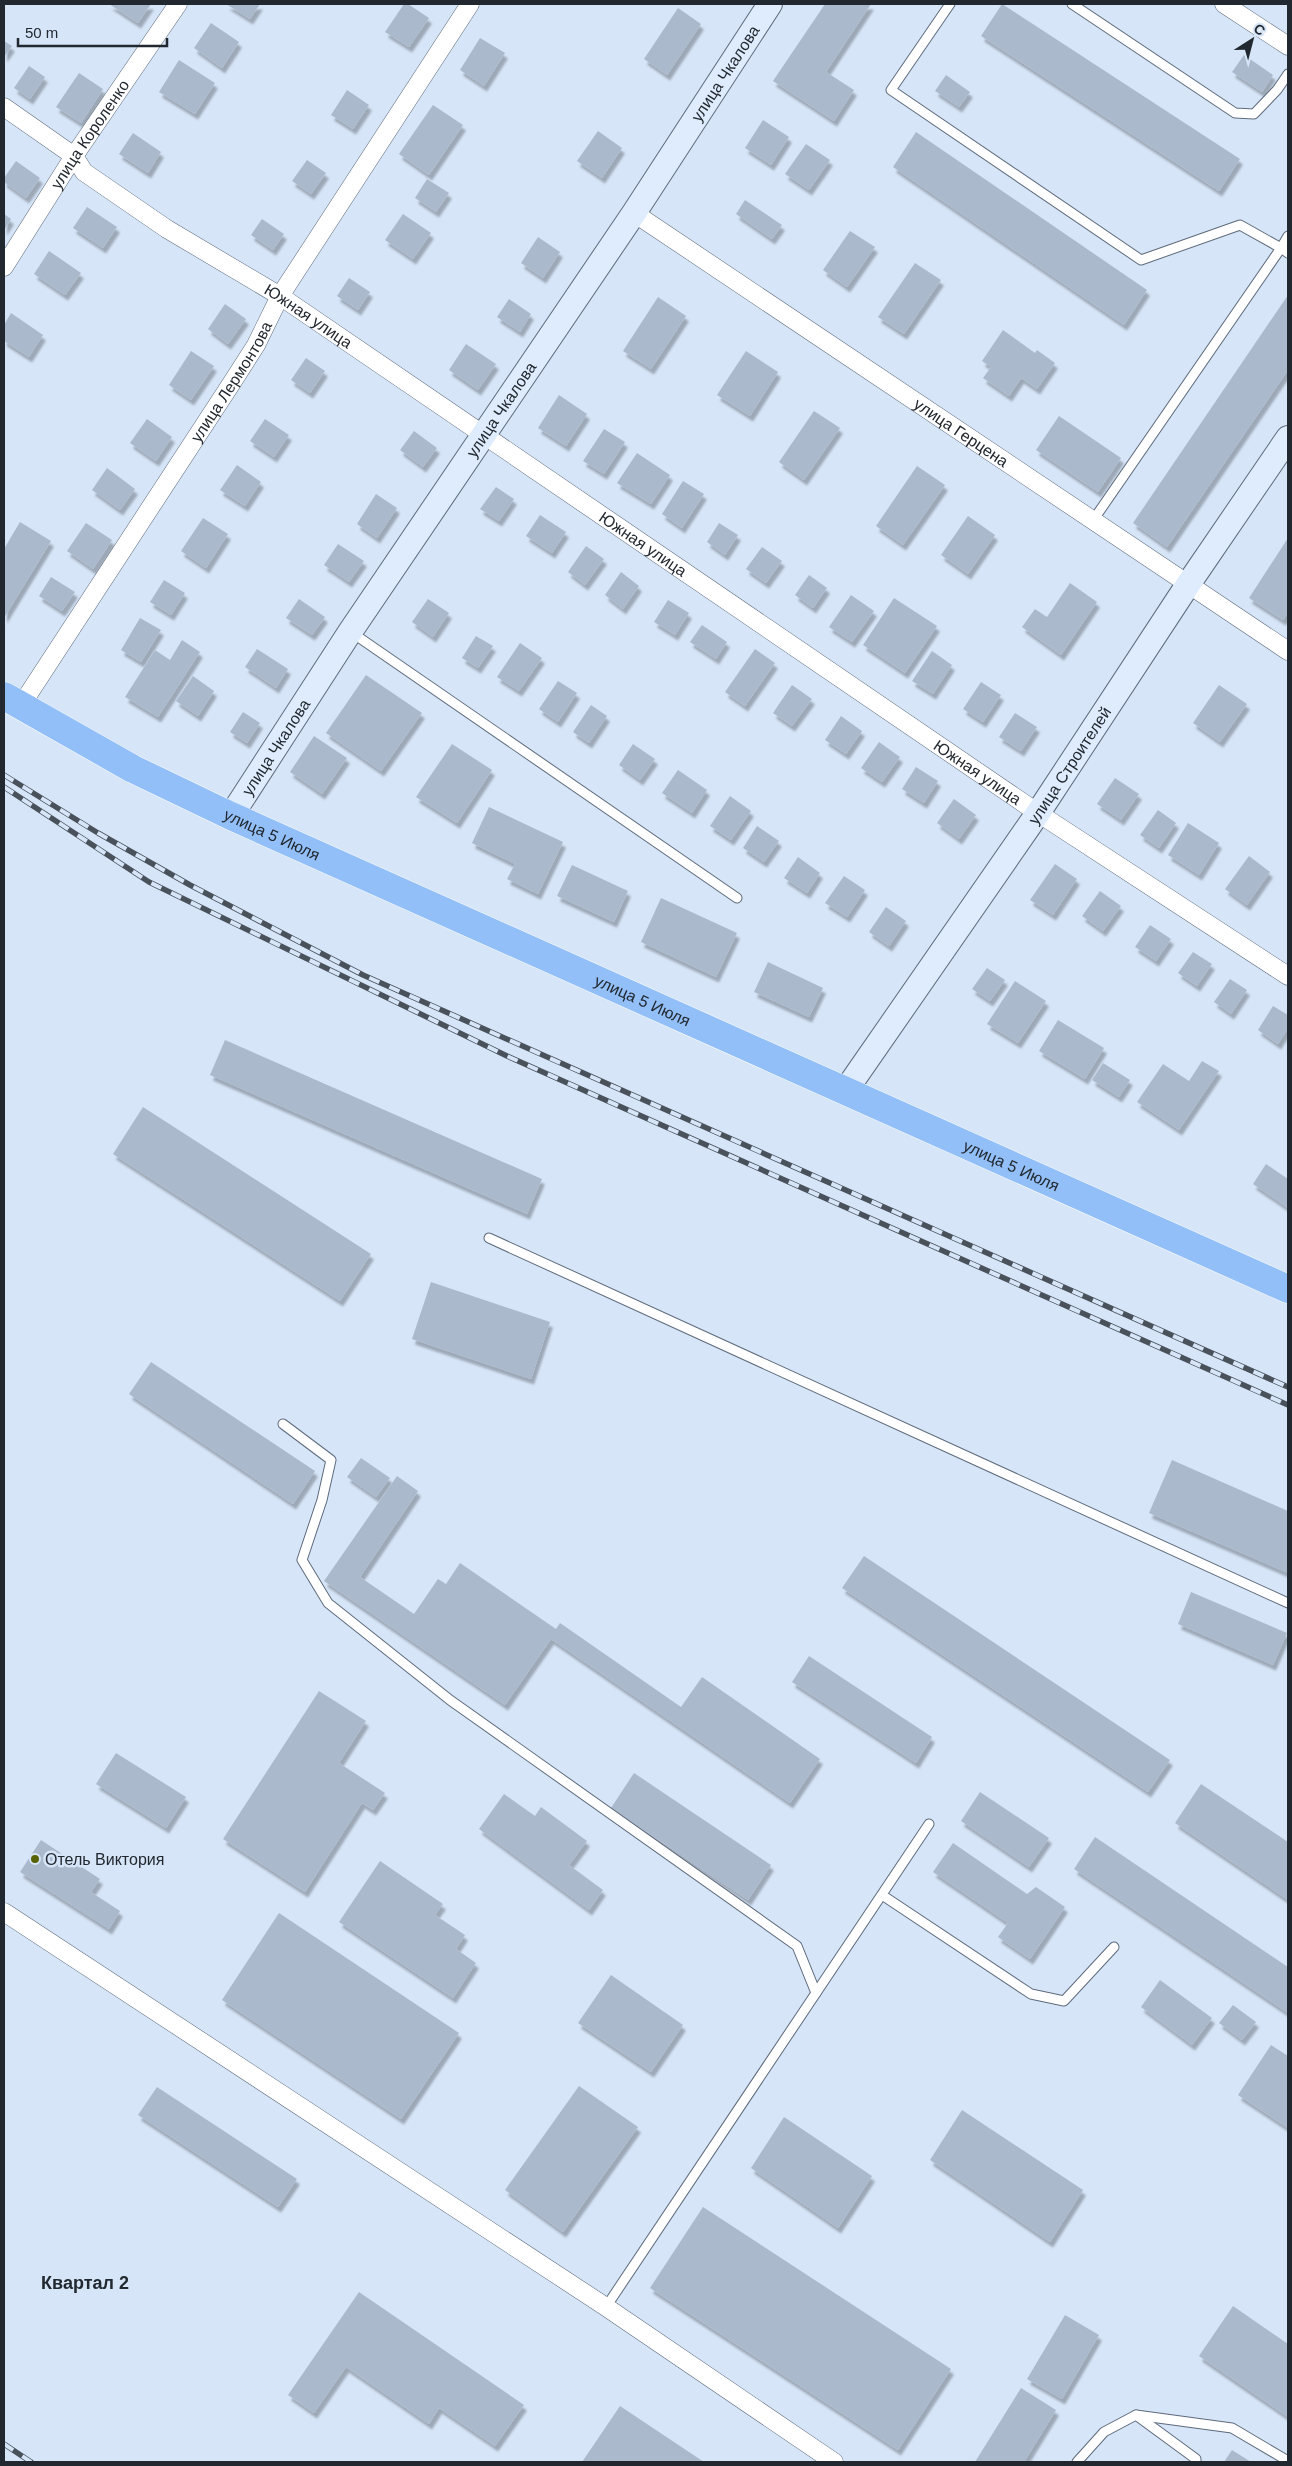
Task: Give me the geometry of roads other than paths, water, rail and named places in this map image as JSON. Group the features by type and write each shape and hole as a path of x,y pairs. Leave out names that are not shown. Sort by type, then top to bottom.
{"highway":[{"name":"улица 5 Июля","path":"12,701 133,769 231,816 1288,1288"}],"street":[{"name":"улица Короленко","path":"4,267 74,156 178,4"},
{"name":"улица Лермонтова","path":"12,701 233,381 256,345 280,296 470,4"},
{"name":"улица Чкалова","path":"231,816 350,632 634,213 770,4"},
{"path":"1229,5 1288,46"},
{"name":"Южная улица","path":"4,107 74,156 84,172 167,229 280,296 1038,814 1288,976"},
{"name":"улица Герцена","path":"634,213 1288,650"},
{"name":"улица Строителей","path":"846,1090 1038,814 1189,583 1288,438"},
{"path":"4,1912 606,2307 834,2462"}],"lane":[{"path":"950,4 891,90 1142,260 1240,225 1284,251"},
{"path":"1072,4 1235,113 1254,114 1277,90 1288,74"},
{"path":"1094,519 1284,251 1288,236"},
{"path":"350,632 737,898"},
{"path":"489,1238 1288,1603"},
{"path":"283,1424 332,1460 322,1500 302,1560 328,1603 450,1700 797,1946 816,1993"},
{"path":"606,2307 929,1824"},
{"path":"882,1895 1031,1994 1064,2001 1114,1947"},
{"path":"1077,2462 1104,2432 1136,2415 1232,2428 1288,2461"},
{"path":"1136,2415 1196,2460 1196,2462"}],"railway":[{"path":"4,775 98,833 190,885 363,975 1288,1387"},
{"path":"4,787 149,882 507,1056 1288,1405"},
{"path":"4,2444 31,2462"}],"place":[{"name":"Отель Виктория","path":"35,1859"}],"district":[{"name":"Квартал 2","path":"85,2283"}]}
